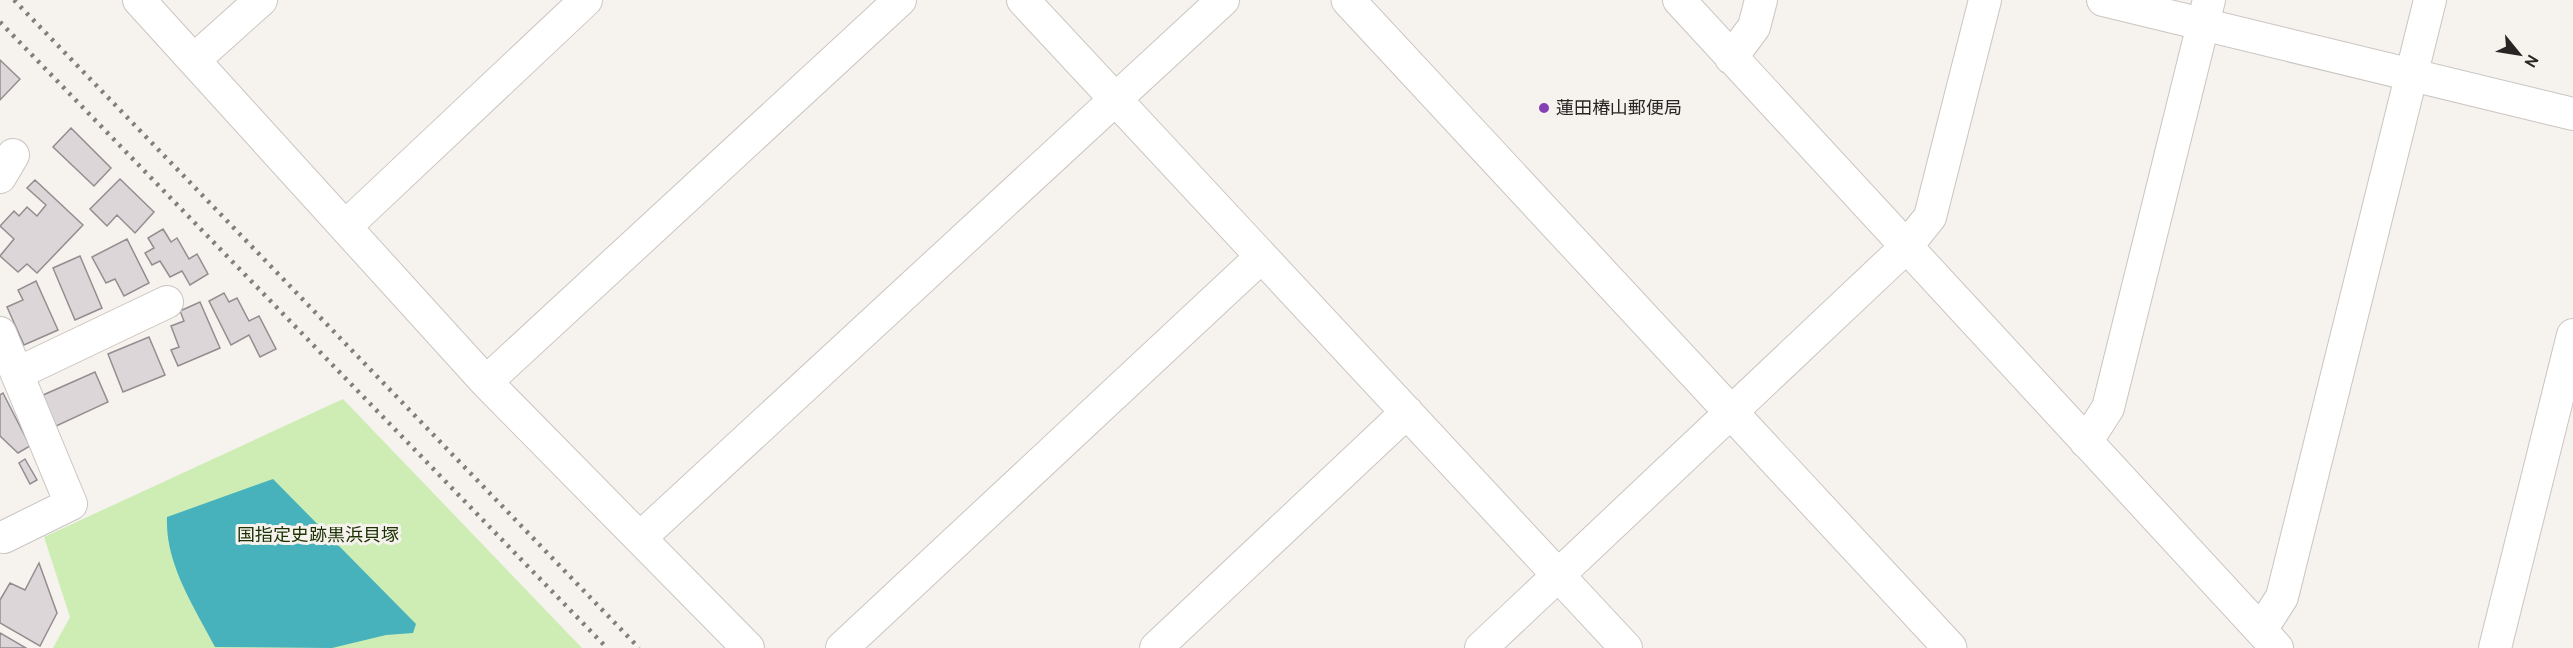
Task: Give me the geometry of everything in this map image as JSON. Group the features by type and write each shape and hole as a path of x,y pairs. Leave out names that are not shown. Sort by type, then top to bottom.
{"street":[{"path":"139,0 486,382 748,648"},
{"path":"194,60 261,0"},
{"path":"345,227 585,0"},
{"path":"486,382 900,0"},
{"path":"1023,0 1626,648"},
{"path":"640,538 1223,0"},
{"path":"1347,0 1950,648"},
{"path":"1679,0 1905,248 2269,639 2282,597 2430,0"},
{"path":"1731,58 1754,27 1761,0"},
{"path":"1481,648 1905,248 1930,217 1985,0"},
{"path":"2103,0 2206,12 2411,76 2573,114"},
{"path":"2086,442 2108,408 2206,12"},
{"path":"842,648 1261,257"},
{"path":"18,373 167,302"},
{"path":"0,333 71,504 2,536"},
{"path":"2495,648 2573,335"},
{"path":"1156,648 1407,412"}],"green space":[{"name":"国指定史跡黒浜貝塚","path":"343,399 582,648 53,648 70,617 44,537"}],"water":[{"path":"273,479 416,624 413,633 386,635 332,648 215,647 176,568 168,534 167,517"}],"building":[{"path":"0,60 20,79 0,100"},
{"path":"71,128 111,168 94,186 53,147"},
{"path":"120,179 154,212 135,233 117,215 107,226 90,209"},
{"path":"35,180 83,225 37,273 27,264 18,272 0,256 14,239 0,226 14,211 19,216 27,207 37,216 46,205 27,188"},
{"path":"163,229 171,242 177,238 189,259 197,254 208,274 190,285 182,271 170,277 160,261 152,265 145,253 154,248 148,238"},
{"path":"127,239 149,283 124,296 115,279 106,283 92,257"},
{"path":"80,256 102,308 75,320 53,268"},
{"path":"36,281 58,330 24,345 7,307 23,300 18,290"},
{"path":"224,293 229,302 237,298 249,321 259,316 276,349 260,357 249,335 231,345 209,301"},
{"path":"200,302 220,348 178,366 171,350 179,347 171,326 184,321 180,311"},
{"path":"149,337 165,375 123,392 108,354"},
{"path":"95,372 108,402 54,427 41,396"},
{"path":"3,393 30,446 18,453 0,436 0,395"},
{"path":"25,459 37,480 30,484 19,463"},
{"path":"39,563 57,613 40,646 0,623 0,600 10,583 25,590"},
{"path":"0,633 26,648 0,648"}],"railway":[{"path":"14,0 639,648"},
{"path":"0,22 607,648"}],"place":[{"name":"蓮田椿山郵便局","path":"1544,108"}]}
